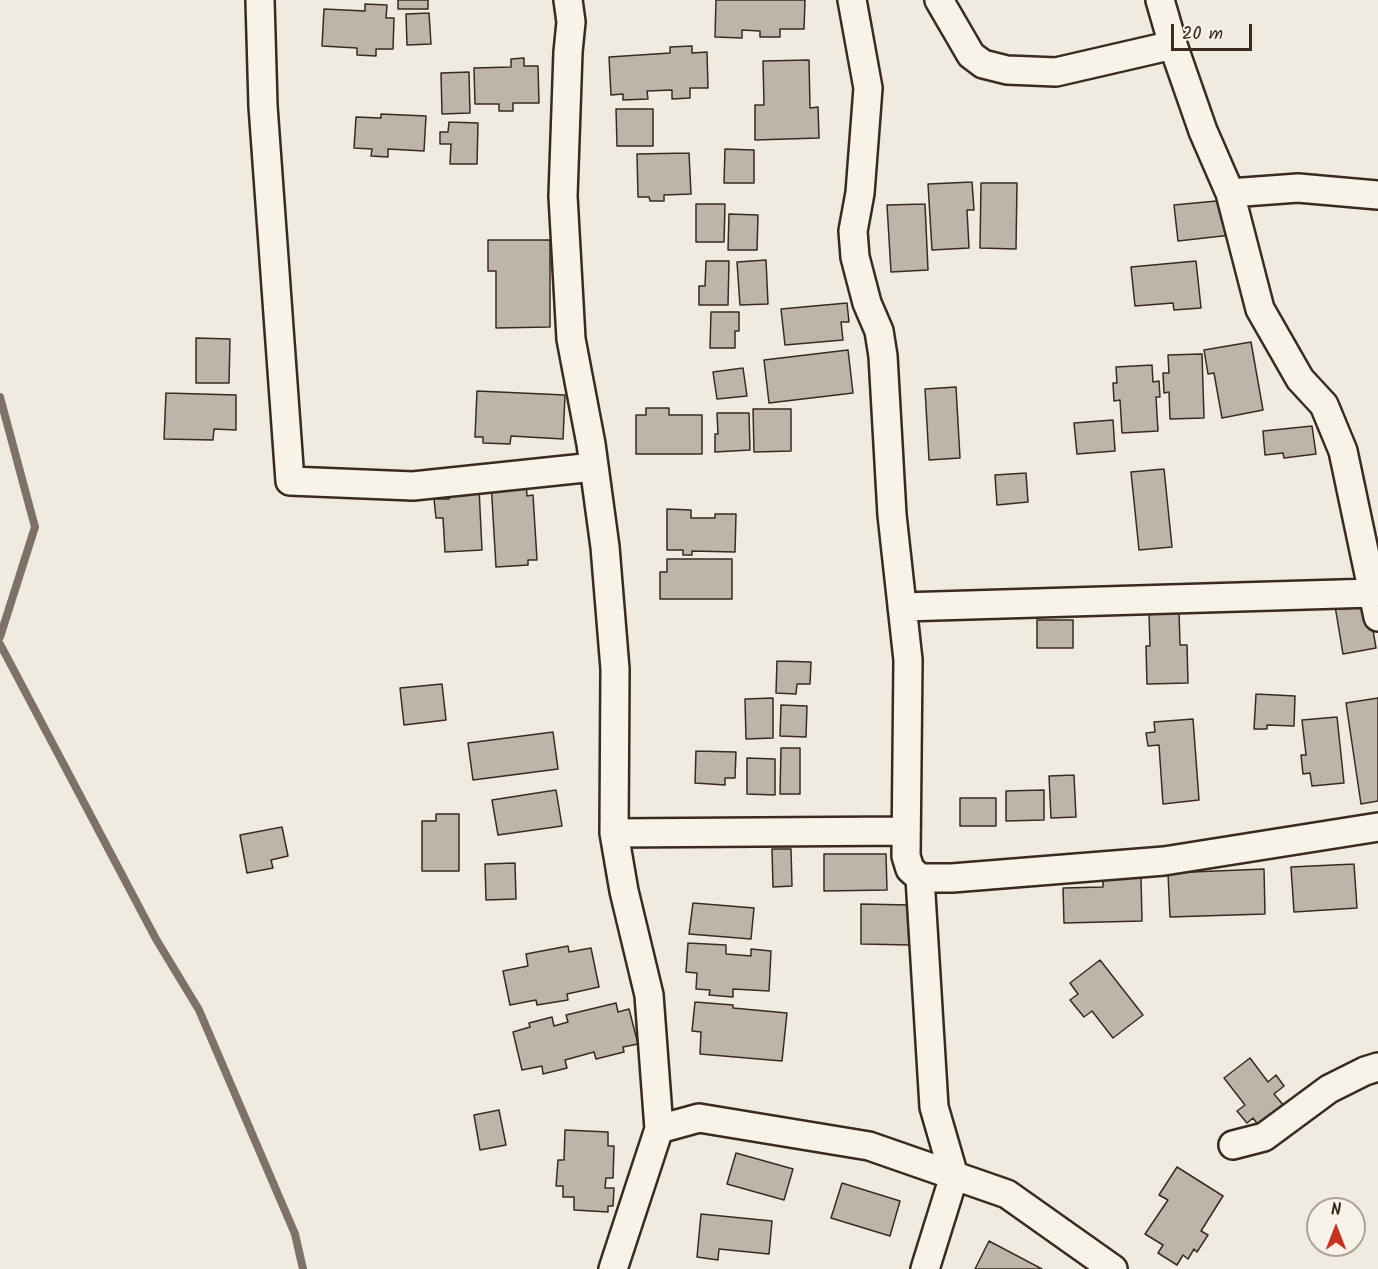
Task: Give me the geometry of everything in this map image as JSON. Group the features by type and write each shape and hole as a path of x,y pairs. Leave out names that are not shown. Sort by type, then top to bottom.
{"street":[{"path":"260,0 263,106 290,481 413,486 594,467"},
{"path":"568,0 571,22 563,196 571,339 594,467 605,547 615,669 614,833 624,891 649,996 659,1129 613,1269"},
{"path":"852,0 868,88 860,193 853,231 855,257 867,303 879,331 883,356 892,515 909,660 906,856 910,870 920,878 952,878 1164,861 1378,827"},
{"path":"939,0 970,55 983,64 1007,70 1056,72 1173,45"},
{"path":"902,607 1376,605 1369,534 1353,494 1343,451 1324,405 1300,379 1260,309 1230,193 1203,130 1160,0"},
{"path":"1230,193 1298,188 1378,195"},
{"path":"614,833 906,831"},
{"path":"920,878 934,1107 954,1176 925,1269"},
{"path":"1233,1145 1264,1137 1329,1089 1365,1071 1378,1068"},
{"path":"659,1129 699,1118 869,1146 1007,1194 1113,1269"}],"building":[{"path":"398,0 428,0 428,9 398,9"},
{"path":"716,0 805,0 804,29 780,29 780,37 760,37 760,31 742,30 742,38 715,37"},
{"path":"365,4 387,5 386,18 394,18 393,49 376,49 376,56 357,55 357,48 322,46 324,9 365,11"},
{"path":"429,13 431,44 407,45 406,14"},
{"path":"692,46 692,53 707,52 708,88 690,88 690,98 672,99 672,90 647,91 648,99 623,100 623,94 611,95 609,57 670,53 670,47"},
{"path":"524,58 524,66 538,66 539,103 513,103 513,111 499,111 499,104 475,104 474,68 511,67 511,59"},
{"path":"809,60 810,108 818,107 819,138 755,140 755,105 764,105 763,61"},
{"path":"469,72 470,113 442,114 441,73"},
{"path":"616,109 653,109 653,146 617,146"},
{"path":"381,114 426,116 424,151 388,149 388,157 371,156 372,149 354,148 356,117 381,118"},
{"path":"449,122 478,123 477,164 450,164 451,144 440,144 440,132 448,132"},
{"path":"725,149 754,150 754,183 724,183"},
{"path":"689,153 691,194 664,195 664,201 650,201 649,197 638,197 637,154"},
{"path":"972,182 974,210 967,210 969,248 932,250 928,184"},
{"path":"981,183 1017,183 1016,249 980,248"},
{"path":"1227,200 1231,235 1178,241 1174,205"},
{"path":"696,204 725,204 724,242 696,242"},
{"path":"925,204 928,270 891,272 887,205"},
{"path":"729,214 758,215 757,250 728,250"},
{"path":"488,240 550,240 550,327 496,328 496,271 488,271"},
{"path":"766,260 768,304 740,305 737,262"},
{"path":"706,261 729,261 728,305 699,305 699,286 705,286"},
{"path":"1196,261 1201,308 1174,310 1173,303 1135,306 1131,267"},
{"path":"847,303 849,322 841,322 843,340 785,345 781,309"},
{"path":"711,312 739,312 739,331 735,331 735,348 710,348"},
{"path":"196,338 230,339 229,383 196,383"},
{"path":"1251,342 1263,410 1222,418 1214,373 1208,374 1204,350"},
{"path":"848,350 853,393 769,403 764,360"},
{"path":"1202,354 1204,418 1170,419 1169,392 1164,393 1163,373 1169,373 1168,355"},
{"path":"1152,365 1153,382 1159,381 1160,397 1156,397 1158,431 1122,433 1120,400 1114,401 1113,383 1117,383 1116,367"},
{"path":"743,368 747,396 717,399 713,372"},
{"path":"956,387 960,458 929,460 925,389"},
{"path":"477,391 565,395 563,439 511,436 510,444 483,443 483,437 475,437"},
{"path":"166,393 236,395 236,430 214,429 213,440 164,439"},
{"path":"646,408 669,408 669,415 702,415 702,454 636,454 636,415 646,415"},
{"path":"753,409 791,409 791,451 754,452"},
{"path":"717,413 749,413 750,450 715,452 715,434 718,434"},
{"path":"1113,420 1115,451 1077,454 1074,423"},
{"path":"1312,426 1316,454 1284,458 1283,453 1265,455 1263,431"},
{"path":"1164,469 1172,547 1139,550 1131,472"},
{"path":"1026,473 1028,502 997,505 995,475"},
{"path":"526,479 527,496 533,495 537,560 528,560 528,565 496,567 491,482"},
{"path":"479,488 482,550 445,552 443,518 436,518 434,499 449,499 449,490"},
{"path":"667,509 691,510 691,518 715,518 715,514 736,514 735,552 692,551 692,555 683,555 683,550 667,550"},
{"path":"667,559 732,559 732,599 660,599 660,572 667,572"},
{"path":"1368,601 1376,648 1343,654 1335,606"},
{"path":"1179,612 1180,645 1187,645 1188,683 1147,684 1146,646 1150,646 1149,613"},
{"path":"1037,620 1073,620 1073,648 1037,648"},
{"path":"777,661 811,662 810,684 797,684 796,694 776,693"},
{"path":"442,684 446,720 404,725 400,688"},
{"path":"1256,694 1295,696 1294,726 1267,725 1267,729 1254,729"},
{"path":"773,698 773,738 746,739 745,699"},
{"path":"1378,698 1378,801 1361,804 1346,703"},
{"path":"781,705 807,706 806,737 780,736"},
{"path":"1337,717 1344,783 1312,786 1310,773 1303,774 1301,755 1306,755 1302,720"},
{"path":"1193,719 1199,800 1163,804 1159,745 1148,746 1146,733 1155,732 1154,722"},
{"path":"553,732 558,769 473,780 468,743"},
{"path":"781,748 800,748 800,794 780,794"},
{"path":"696,751 736,752 735,778 725,778 725,785 695,783"},
{"path":"747,758 775,759 775,795 747,794"},
{"path":"1074,775 1076,817 1051,818 1049,776"},
{"path":"556,790 562,826 498,835 492,800"},
{"path":"1044,790 1044,820 1006,821 1006,791"},
{"path":"960,798 996,798 996,826 960,826"},
{"path":"436,814 459,814 459,871 422,871 422,821 436,821"},
{"path":"282,827 288,856 271,860 273,868 247,873 240,835"},
{"path":"772,849 791,849 792,886 773,887"},
{"path":"824,854 886,854 887,890 824,891"},
{"path":"515,863 516,899 486,900 485,864"},
{"path":"1354,864 1357,908 1294,912 1291,867"},
{"path":"1264,869 1265,914 1170,917 1168,873"},
{"path":"1141,878 1142,921 1064,923 1063,888 1103,887 1103,879"},
{"path":"693,903 754,908 751,939 689,934"},
{"path":"861,904 910,905 910,945 861,944"},
{"path":"688,943 726,945 726,954 751,956 751,949 771,951 769,991 733,989 733,997 709,995 710,990 696,989 697,973 686,972"},
{"path":"568,946 569,952 591,948 599,987 567,994 568,1000 537,1005 536,1000 510,1005 503,971 528,966 526,954"},
{"path":"1100,960 1143,1015 1113,1038 1092,1011 1084,1017 1070,1000 1078,994 1070,983"},
{"path":"695,1002 787,1013 782,1061 700,1054 701,1032 692,1031"},
{"path":"616,1003 618,1012 629,1009 638,1044 623,1047 624,1052 596,1059 594,1052 565,1060 567,1068 543,1074 542,1066 522,1070 513,1032 530,1027 529,1023 552,1017 554,1026 568,1022 566,1015"},
{"path":"1250,1058 1268,1082 1276,1075 1284,1086 1274,1094 1284,1106 1259,1126 1253,1118 1247,1123 1237,1111 1245,1105 1224,1078"},
{"path":"499,1110 506,1145 480,1150 474,1115"},
{"path":"565,1130 608,1132 608,1146 614,1146 613,1178 606,1178 605,1188 614,1188 613,1206 608,1206 608,1212 574,1210 574,1197 563,1197 563,1186 556,1186 558,1160 564,1160"},
{"path":"736,1153 793,1169 784,1200 727,1184"},
{"path":"1177,1167 1223,1196 1201,1231 1208,1235 1197,1252 1194,1249 1188,1259 1183,1255 1177,1265 1158,1253 1163,1245 1145,1234 1168,1200 1159,1195"},
{"path":"842,1183 900,1201 890,1236 831,1218"},
{"path":"701,1214 772,1221 769,1254 719,1249 718,1260 697,1257"},
{"path":"989,1241 1042,1269 975,1269"}],"waterway":[{"path":"0,397 35,527 0,637"},
{"path":"0,644 156,939 199,1010 295,1234 303,1269"}]}
